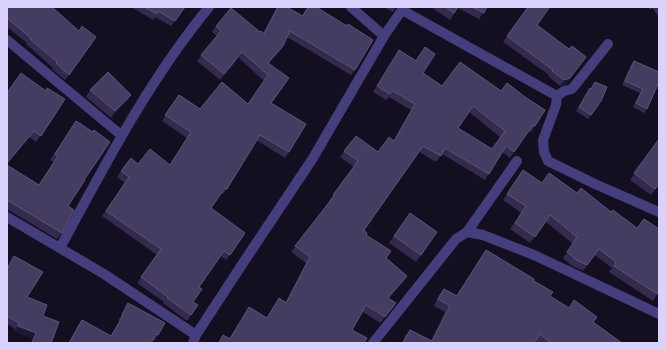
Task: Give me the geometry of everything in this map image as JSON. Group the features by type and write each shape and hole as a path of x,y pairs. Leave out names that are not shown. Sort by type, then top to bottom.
{"street":[{"path":"60,248 121,135 185,36 208,7"},
{"path":"351,7 384,36"},
{"path":"7,217 104,274 195,339 312,158 384,36 403,9 557,96"},
{"path":"7,40 121,135"},
{"path":"608,44 572,89 564,91 557,96 554,110 543,140 544,152 548,161 659,212"},
{"path":"372,343 456,239 467,232 517,161"},
{"path":"467,232 483,235 534,255 659,314"}],"building":[{"path":"7,7 52,7 79,31 82,26 96,37 69,75 56,63 57,62 30,39 31,38 7,18"},
{"path":"144,7 185,7 175,21 158,11 157,14"},
{"path":"278,7 286,7 303,16 308,7 316,7 347,26 348,24 373,40 355,70 290,31 283,46 268,63 289,78 271,103 306,124 289,152 260,135 227,189 225,188 211,208 245,233 230,255 224,251 199,287 202,289 193,302 198,305 191,315 141,277 161,249 106,211 129,177 121,171 131,158 138,164 150,149 170,165 191,132 165,115 179,95 200,109 222,82 248,104 268,75 242,52 224,74 201,55 221,31 216,26 231,8 264,34"},
{"path":"445,7 458,7 454,13"},
{"path":"472,7 487,7 484,13"},
{"path":"528,7 549,8 537,25 569,49 572,46 586,57 570,78 564,80 507,36"},
{"path":"425,47 435,54 423,73 442,86 460,62 501,91 507,83 545,110 535,126 533,125 514,152 506,146 489,174 445,148 441,156 423,146 364,230 367,233 366,235 391,251 386,258 407,276 388,298 396,303 385,317 366,305 352,330 367,338 364,343 219,343 223,335 230,339 249,307 267,318 279,298 286,303 310,257 295,246 334,196 333,195 358,161 344,151 356,136 378,152 389,137 394,141 415,104 393,91 390,94 377,86 399,50 416,61","holes":["473,106 505,131 492,149 458,128"]},
{"path":"634,61 659,72 659,82 647,109 636,103 643,89 625,81"},
{"path":"108,72 131,95 115,111 90,90"},
{"path":"21,73 46,91 47,88 65,99 41,136 34,131 7,163 7,93"},
{"path":"595,82 607,87 601,101 591,115 579,107"},
{"path":"76,121 93,132 94,130 110,142 68,206 74,210 62,233 7,200 7,165 39,185 58,156 55,154"},
{"path":"659,139 659,184 655,189 634,173"},
{"path":"523,170 542,183 549,173 577,193 581,188 611,212 613,210 637,228 644,219 659,229 659,291 657,294 614,266 616,262 599,249 587,265 576,260 567,252 577,237 550,215 535,237 515,223 526,206 507,194"},
{"path":"410,213 437,232 421,255 394,236"},
{"path":"486,250 553,292 550,296 569,308 574,300 597,317 593,322 622,343 551,343 540,334 534,343 403,343 410,330 432,341 450,306 438,299 444,289 457,296"},
{"path":"14,256 43,272 27,297 47,305 43,316 59,322 51,343 32,343 36,333 18,326 19,323 7,316 7,269"},
{"path":"128,303 165,323 151,343 69,343 82,320 111,336 123,316 122,315"}]}
